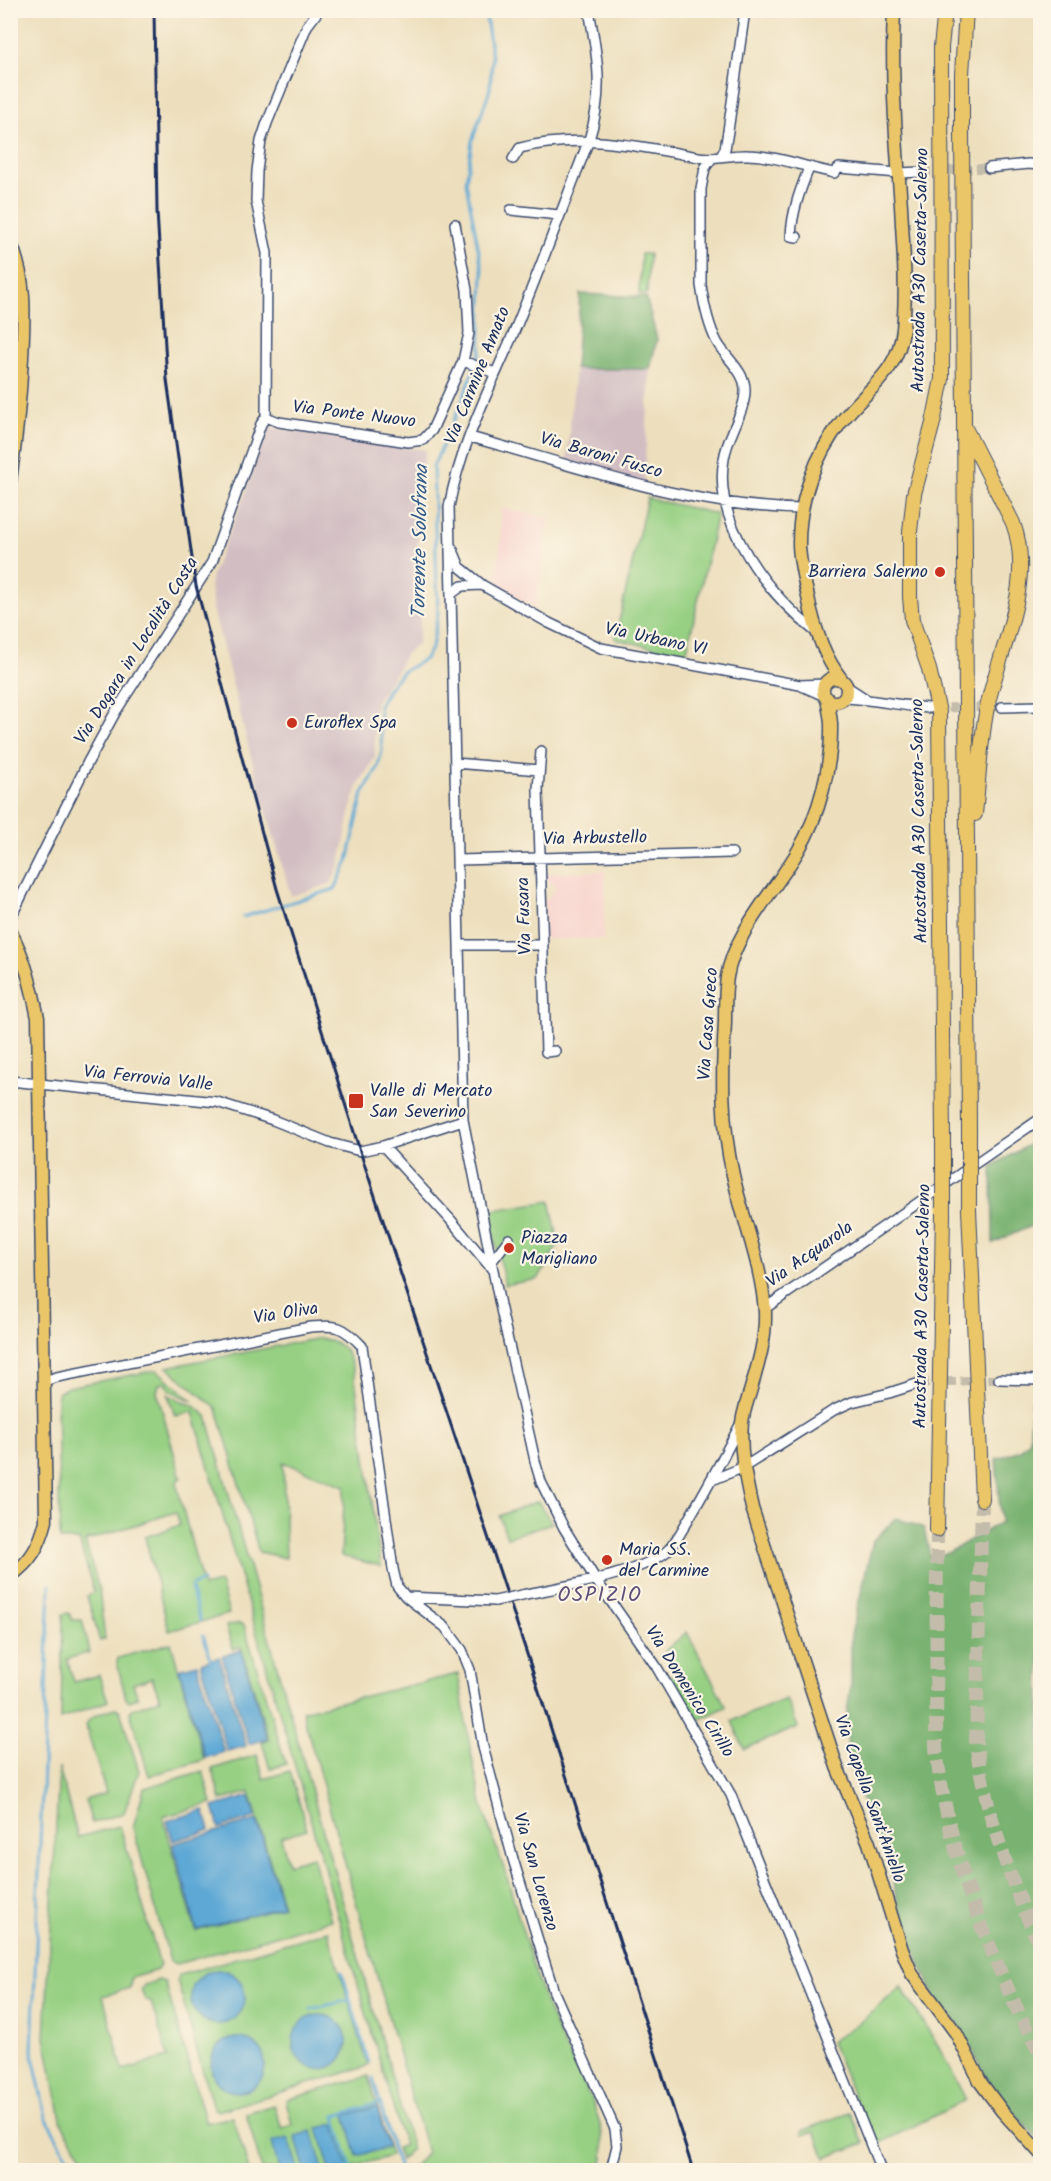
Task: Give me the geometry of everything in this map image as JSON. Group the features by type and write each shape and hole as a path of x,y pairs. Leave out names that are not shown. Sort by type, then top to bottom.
{"highway":[{"name":"Autostrada A30 Caserta-Salerno","path":"937,1530 943,1216 939,712 929,669 912,620 910,532 914,494 942,379 941,47 945,10"},
{"path":"966,10 962,86 969,1210 982,1499"},
{"path":"965,428 1013,523 1019,539 1020,557 1015,603 984,727 968,899"}],"main road":[{"path":"831,724 843,691 817,633 799,543 806,491 818,460 841,422 886,374 896,360 902,341 904,250 892,57 894,10"},
{"path":"10,241 17,258 25,302 20,405 10,481"},
{"path":"831,724 826,690 832,668"},
{"path":"826,690 834,679 843,691"},
{"path":"826,690 833,702 843,691"},
{"name":"Via Casa Greco","path":"764,1309 756,1261 733,1174 723,1116 727,976 739,943 758,909 798,850 812,820 823,785 831,724"},
{"path":"10,1576 23,1567 35,1553 46,1521 41,1085 38,1018 32,984 12,937"},
{"name":"Via Acquarola","path":"742,1421 762,1352 765,1328 764,1309"},
{"name":"Via Capella Sant'Aniello","path":"742,1421 742,1452 752,1508 814,1701 837,1767 869,1843 902,1950 912,1974 956,2033 981,2083 1002,2111 1041,2153"}],"street":[{"name":"Via Dogara in Località Costa","path":"10,919 116,711 212,562 261,424 266,417 267,253 256,201 261,141 307,27 319,10"},
{"name":"Via Carmine Amato","path":"460,945 449,507 454,481 470,437 597,116 599,82 597,52 589,10"},
{"path":"745,10 725,149 705,168 701,189 703,301 717,343 738,371 745,388 742,406 727,442 721,479 724,503 735,532 771,588 797,618 817,633"},
{"path":"513,159 519,147 589,140 717,157 747,155 763,157 834,173 839,168 898,173 922,172"},
{"path":"989,168 1041,165"},
{"path":"797,237 791,236 792,224 796,203 809,168"},
{"path":"511,210 559,215"},
{"name":"Via Ponte Nuovo","path":"266,417 279,422 408,442 423,440 432,430 466,362 469,333 466,290 455,224"},
{"path":"466,362 495,373"},
{"name":"Via Baroni Fusco","path":"470,437 621,482 680,495 724,503 803,509"},
{"name":"Via Urbano VI","path":"450,543 460,567 482,585 549,623 601,648 826,690"},
{"path":"460,567 451,575 455,582 462,586 482,585"},
{"path":"451,594 462,586"},
{"path":"843,691 866,699 907,707 930,708"},
{"path":"1002,707 1041,706"},
{"name":"Via Fusara","path":"541,751 539,857 546,1052 555,1051"},
{"path":"455,763 539,770"},
{"name":"Via Arbustello","path":"458,860 732,853"},
{"path":"460,945 543,945"},
{"name":"Via Domenico Cirillo","path":"460,945 463,1120 500,1305 541,1482 564,1528 596,1580 656,1666 731,1795 881,2170"},
{"name":"Via Ferrovia Valle","path":"10,1081 217,1102 273,1120 342,1147 360,1151 383,1146 463,1120"},
{"name":"Via Acquarola","path":"764,1309 1041,1119"},
{"path":"383,1146 449,1218 494,1272"},
{"path":"492,1261 509,1239"},
{"name":"Via Oliva","path":"44,1381 310,1326 336,1325 362,1346 393,1569 397,1586 406,1597"},
{"path":"999,1379 1041,1380"},
{"path":"712,1480 744,1467 834,1410 852,1402 920,1383"},
{"name":"Via Acquarola","path":"596,1580 634,1567 667,1551 712,1480 742,1421"},
{"path":"406,1597 495,1601 596,1580"},
{"name":"Via San Lorenzo","path":"406,1597 445,1626 462,1650 470,1670 483,1747 513,1859 554,1992 615,2129 617,2146 611,2170"}],"shaded area":[{"path":"575,369 650,369 644,484 567,460"},
{"path":"266,427 426,450 417,492 420,622 418,643 404,655 399,667 376,701 375,756 353,800 339,868 330,884 291,896 255,772 213,609 210,586 212,574 245,495"},
{"path":"501,508 550,518 535,608 495,586 501,538"},
{"path":"605,871 604,939 545,939 544,902 556,889 544,877 544,873"}],"green space":[{"path":"641,254 649,254 647,294 639,294"},
{"path":"580,294 646,297 657,339 650,369 575,369"},
{"path":"647,498 717,514 686,655 615,639"},
{"path":"1040,1138 1040,1222 993,1243 992,1166"},
{"path":"550,1201 559,1243 538,1279 505,1285 488,1211"},
{"path":"320,1338 344,1349 354,1372 381,1566 341,1556 345,1486 283,1462 286,1558 259,1552 217,1409 167,1367"},
{"path":"157,1370 193,1401 169,1390 166,1382 159,1384 157,1392 181,1478 178,1479 177,1486 203,1587 220,1583 229,1614 169,1631 145,1537 180,1525 176,1512 85,1541 99,1589 105,1639 100,1641 87,1596 94,1592 79,1540 60,1540 57,1399 59,1392 68,1387"},
{"path":"1040,1390 1040,2141 994,2091 958,2024 935,1997 903,1924 887,1859 858,1791 849,1762 846,1720 851,1683 851,1635 873,1541 896,1518 924,1528 930,1556 948,1553 1001,1522 996,1459 1020,1450 1030,1440 1031,1401"},
{"path":"168,1395 194,1406 207,1416 412,2149 400,2160 397,2148 404,2145 193,1412 175,1416"},
{"path":"538,1501 552,1523 507,1537 499,1516"},
{"path":"69,1613 72,1620 82,1620 90,1652 67,1659 74,1682 99,1675 108,1701 61,1719 63,1614"},
{"path":"239,1623 244,1625 286,1764 270,1769 262,1742 269,1740 241,1647 233,1649 226,1626"},
{"path":"687,1632 726,1707 696,1721 667,1678 676,1673 665,1651"},
{"path":"171,1643 204,1760 149,1776 130,1712 132,1709 160,1699 152,1678 133,1684 138,1698 130,1701 126,1699 117,1663 118,1658"},
{"path":"458,1674 480,1797 545,2002 593,2103 599,2121 603,2138 600,2170 409,2170 427,2153 302,1711"},
{"path":"786,1699 798,1727 744,1749 732,1721"},
{"path":"116,1708 120,1711 139,1771 124,1813 92,1823 85,1800 106,1793 86,1727 93,1716"},
{"path":"257,1755 264,1779 290,1771 307,1829 281,1837 288,1864 313,1857 331,1920 177,1964 170,1961 133,1828 144,1788 203,1771 212,1803 163,1817 196,1931 283,1906 250,1792 221,1800 212,1769"},
{"path":"59,1768 78,1837 120,1826 160,1965 157,1970 131,1978 130,1988 103,1996 123,2070 168,2057 151,2002 145,2000 141,1990 144,1985 159,1980 165,1982 206,2123 233,2117 249,2170 91,2170 62,2124 45,2038"},
{"path":"328,1931 368,2066 218,2111 213,2108 177,1980 179,1975"},
{"path":"901,1987 939,2047 966,2100 874,2146 831,2042 864,2019"},
{"path":"369,2076 391,2156 355,2166 356,2170 262,2170 246,2113 274,2105 282,2128 292,2125 286,2100"},
{"path":"850,2112 864,2143 825,2158 815,2131 803,2135 802,2131"}],"water":[{"path":"241,1650 267,1739 249,1744 222,1656"},
{"path":"219,1657 246,1746 227,1751 201,1663"},
{"path":"197,1664 224,1752 205,1758 179,1669"},
{"path":"250,1796 256,1817 219,1828 213,1807"},
{"path":"204,1810 210,1830 173,1841 167,1821"},
{"path":"257,1820 282,1906 197,1930 173,1844"},
{"path":"218,1970 228,1972 237,1978 243,1987 245,1997 243,2007 237,2016 228,2022 218,2024 208,2022 199,2016 193,2007 191,1997 193,1987 199,1978 208,1972"},
{"path":"320,2015 330,2017 339,2023 345,2032 347,2042 345,2052 339,2061 330,2067 320,2069 310,2067 301,2061 295,2052 293,2042 295,2032 301,2023 310,2017"},
{"path":"238,2038 248,2040 257,2046 263,2055 265,2065 263,2075 257,2084 248,2090 238,2092 228,2090 219,2084 213,2075 211,2065 213,2055 219,2046 228,2040"},
{"path":"377,2107 388,2147 357,2156 345,2115"},
{"path":"335,2124 348,2169 330,2170 318,2128"},
{"path":"312,2131 323,2170 305,2170 295,2136"},
{"path":"289,2138 298,2170 279,2170 272,2142"}],"waterway":[{"name":"Torrente Solofrana","path":"243,917 335,889 348,861 363,793 377,769 382,751 379,705 402,672 425,659 432,647 438,613 433,467 461,404 480,352 483,274 466,182 472,141 490,89 492,58 485,10"},
{"path":"200,1621 191,1588 192,1585 203,1581"},
{"name":"Torrente Solofrana","path":"50,1585 32,2051 46,2117 74,2170"},
{"path":"203,1635 211,1660"},
{"path":"342,1972 369,2063"},
{"path":"311,2009 350,2000"},
{"path":"373,2078 399,2170"},
{"path":"342,2170 351,2168 335,2116 380,2103"}],"tunnel":[{"path":"922,172 989,168"},
{"path":"935,708 1002,707"},
{"path":"920,1383 999,1379"},
{"path":"982,1499 976,1744 986,1796 1000,1847 1040,1946"},
{"path":"937,1530 936,1748 944,1801 957,1853 983,1929 1015,2005 1040,2053"}],"railway":[{"path":"154,10 157,211 167,380 196,586 277,889 360,1151 527,1654 693,2170"}],"place":[{"name":"Barriera Salerno","path":"940,572"},
{"name":"Euroflex Spa","path":"292,723"},
{"name":"Valle di Mercato San Severino","path":"356,1101"},
{"name":"Piazza Marigliano","path":"509,1248"},
{"name":"Maria SS. del Carmine","path":"607,1560"}],"district":[{"name":"OSPIZIO","path":"600,1595"}]}
